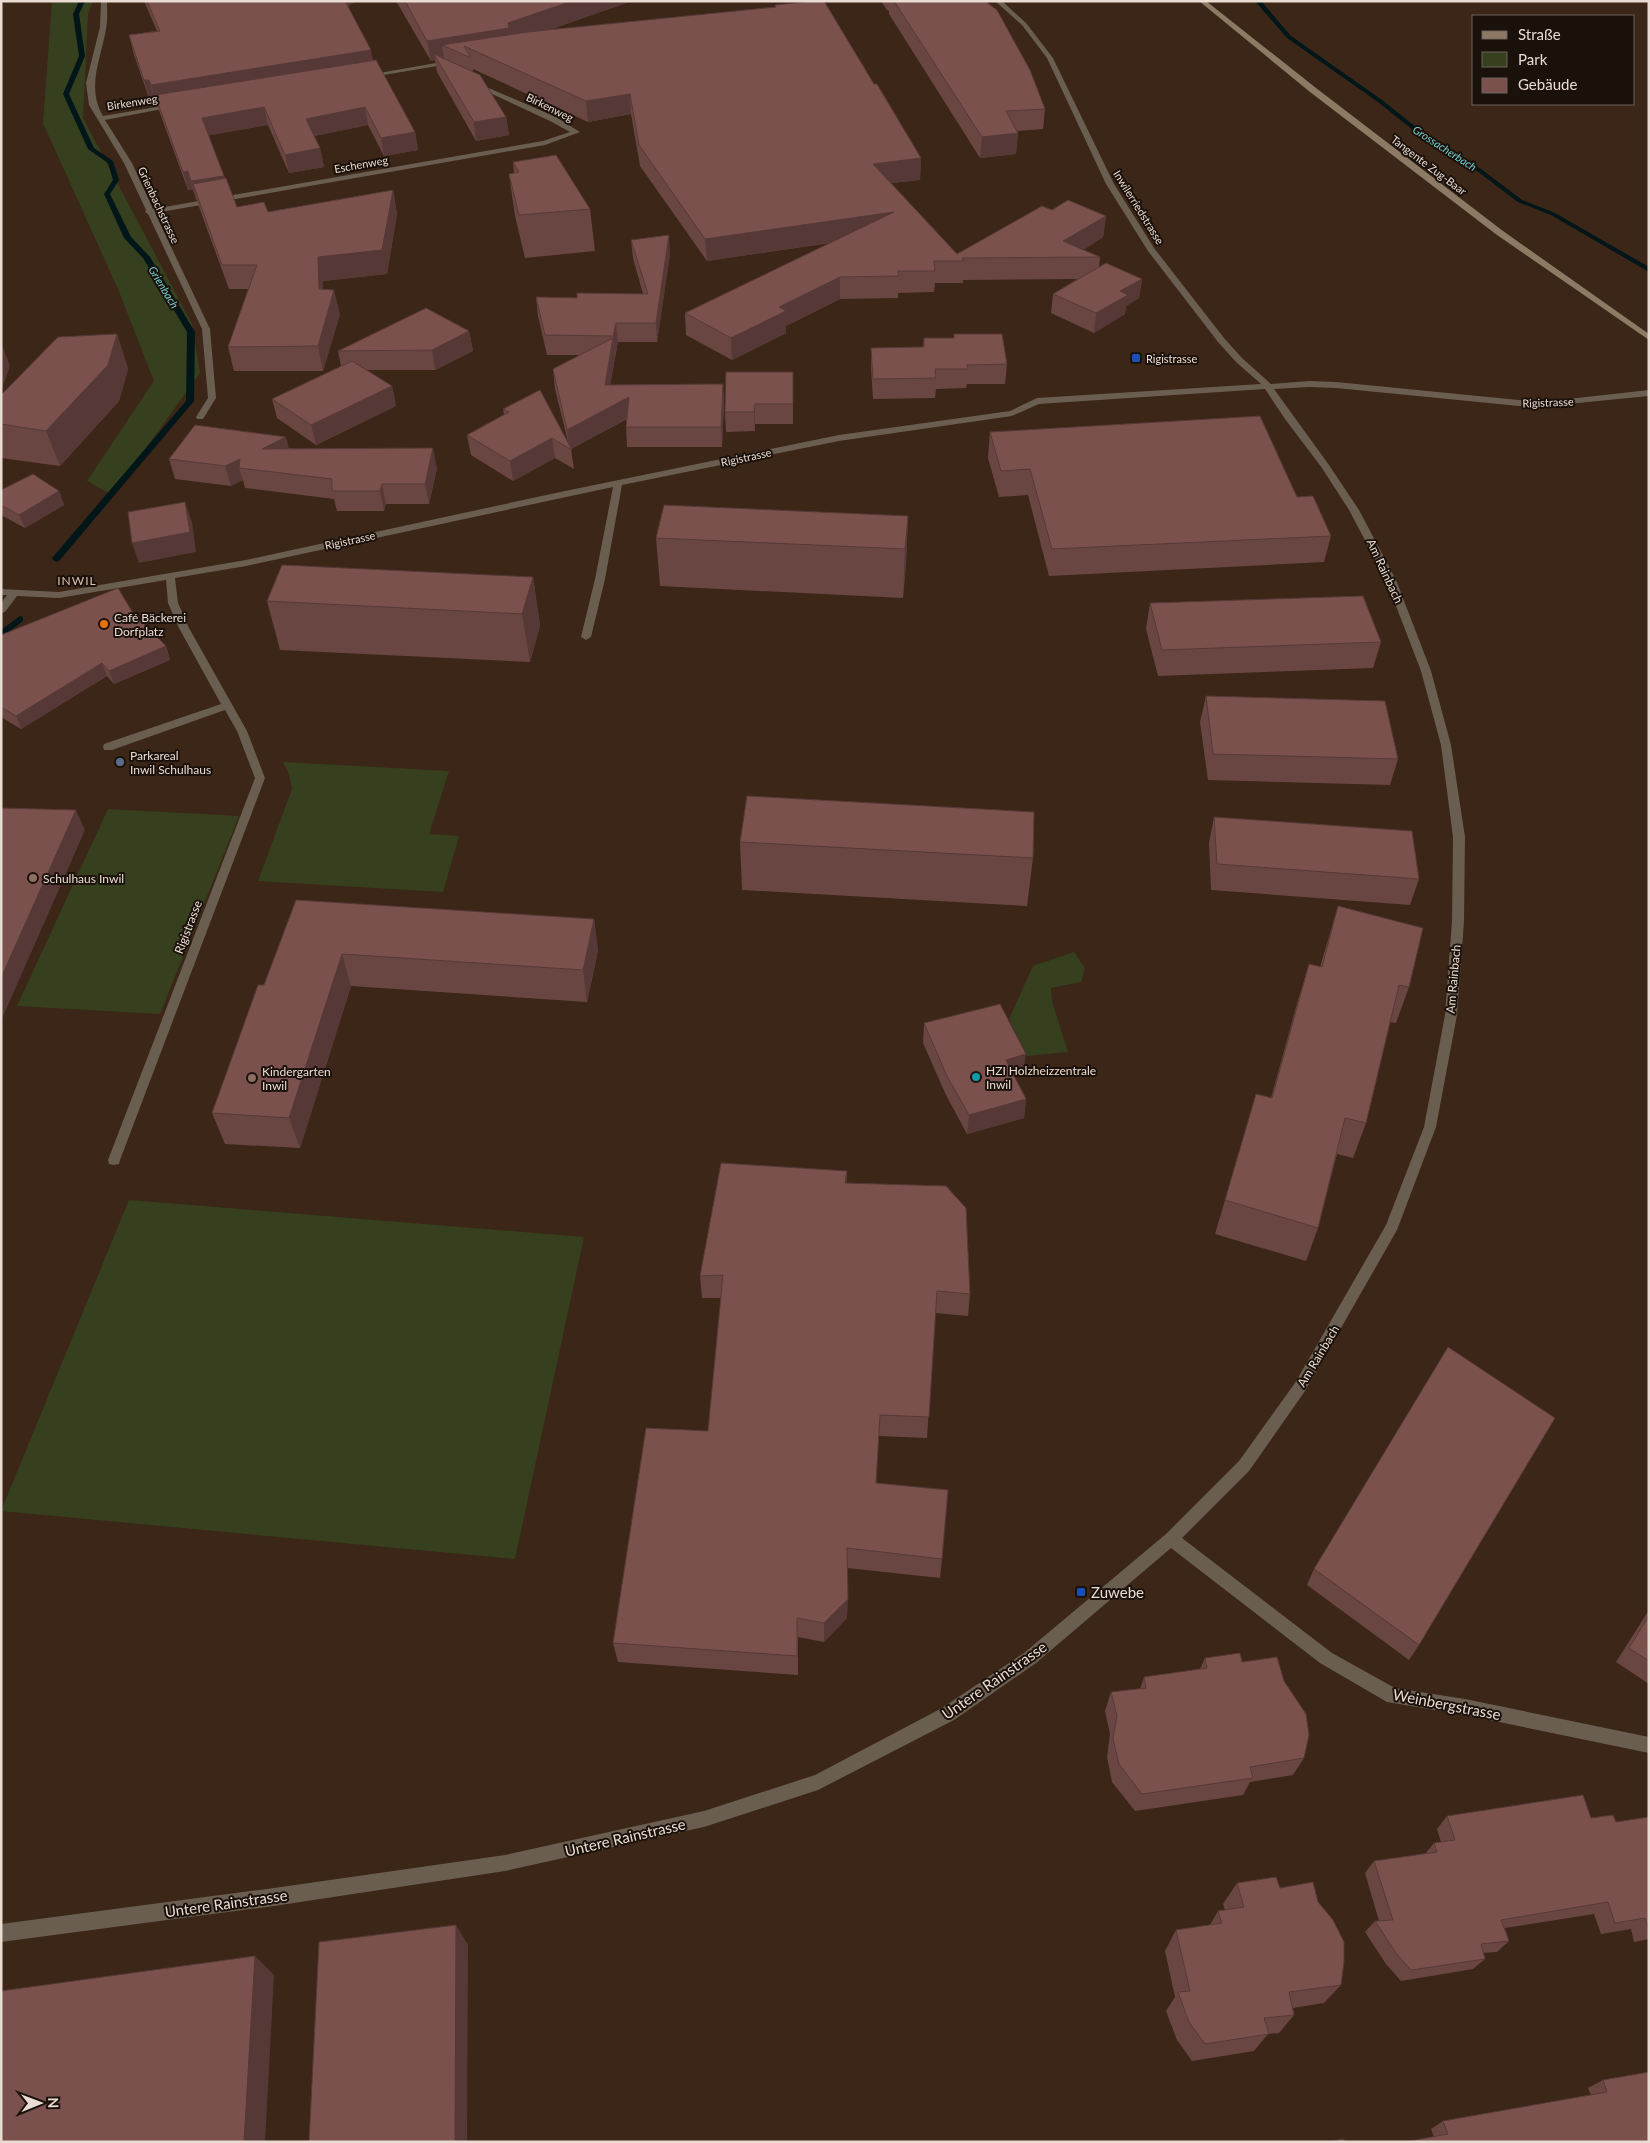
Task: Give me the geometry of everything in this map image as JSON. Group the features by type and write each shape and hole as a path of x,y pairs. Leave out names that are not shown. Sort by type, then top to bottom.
{"main road":[{"name":"Tangente Zug-Baar","path":"1202,1 1313,90 1500,233 1649,338"}],"street":[{"name":"Grienbachstrasse","path":"104,1 103,27 90,83 93,105 128,163 149,212 206,329 212,398 200,416"},
{"name":"Inwilerriedstrasse","path":"998,1 1024,24 1050,58 1110,184 1151,249 1221,340 1239,360 1267,385"},
{"path":"357,77 459,60"},
{"path":"432,65 449,73"},
{"name":"Birkenweg","path":"466,81 551,118 576,132"},
{"name":"Birkenweg","path":"102,118 178,106"},
{"name":"Eschenweg","path":"149,212 545,143 576,132"},
{"name":"Rigistrasse","path":"1,592 45,595 76,592 246,563 839,438 1012,413 1037,401 1267,385 1343,384 1518,403 1568,402 1649,393"},
{"name":"Am Rainbach","path":"1171,1538 1244,1466 1300,1387 1392,1226 1430,1127 1451,1006 1458,921 1459,838 1446,745 1426,671 1391,580 1354,510 1326,467 1288,417 1267,385"},
{"path":"586,637 600,579 618,484"},
{"name":"Rigistrasse","path":"114,1160 260,778 242,731 184,628 173,603 170,576"},
{"path":"1,610 14,593"},
{"path":"108,747 228,705"},
{"name":"Weinbergstrasse","path":"1171,1538 1326,1658 1393,1696 1466,1707 1649,1745"},
{"name":"Untere Rainstrasse","path":"1,1933 274,1897 505,1863 704,1819 818,1782 948,1714 1030,1658 1171,1538"}],"green space":[{"path":"52,1 93,1 88,14 83,118 192,324 200,373 112,495 87,481 154,381 118,289 43,123"},
{"path":"283,762 449,771 429,834 459,836 443,892 258,881 292,789 289,774"},
{"path":"108,809 239,816 160,1014 17,1006"},
{"path":"1074,952 1085,968 1081,982 1051,988 1052,1002 1068,1052 1027,1056 1009,1019 1033,966"},
{"path":"129,1200 584,1237 515,1559 1,1511"}],"building":[{"path":"147,1 345,1 371,50 151,85 149,80 144,80 129,35 160,31"},
{"path":"405,1 572,1 508,23 509,28 427,41"},
{"path":"824,1 921,158 873,164 957,254 1042,206 1052,210 1068,200 1106,216 1063,241 1100,257 962,258 964,261 934,261 935,271 898,271 899,276 840,277 779,307 786,311 731,338 685,313 894,212 705,239 639,145 630,94 586,101 464,46 471,58 442,45 527,32 776,7 775,5"},
{"path":"894,1 985,1 997,10 1030,70 1045,109 1006,111 1018,133 982,137"},
{"path":"434,54 480,75 506,117 474,122"},
{"path":"376,60 415,132 381,138 365,107 306,119 320,148 285,155 264,107 202,118 224,176 191,181 188,171 183,172 155,95"},
{"path":"556,155 590,209 519,215 509,174 519,172 513,162"},
{"path":"226,178 237,207 264,202 268,212 393,190 382,250 318,257 319,289 334,290 318,346 228,347 257,265 222,265 193,184"},
{"path":"669,235 656,323 616,323 613,336 545,335 536,297 577,298 577,293 648,294 631,240"},
{"path":"1106,263 1142,279 1120,291 1128,295 1096,313 1053,294"},
{"path":"426,308 469,331 432,350 338,351"},
{"path":"117,334 108,365 46,431 1,424 1,395 58,337"},
{"path":"954,334 1002,334 1007,364 967,365 968,369 935,369 936,378 873,379 871,348 924,347 924,338 954,338"},
{"path":"613,338 605,385 723,384 721,427 626,427 629,397 567,430 553,369"},
{"path":"352,361 392,386 311,425 272,399"},
{"path":"726,372 793,372 793,404 755,404 754,412 725,412"},
{"path":"540,390 572,450 552,438 510,461 467,435 509,412 503,409"},
{"path":"1260,416 1297,497 1313,496 1331,536 1052,549 1030,469 1001,471 990,432"},
{"path":"195,425 286,437 262,449 433,448 425,484 382,484 380,491 332,491 332,479 239,468 240,459 225,466 169,459"},
{"path":"33,474 59,491 19,515 1,505 1,490"},
{"path":"185,502 190,532 132,543 128,512"},
{"path":"664,505 908,516 905,549 656,538"},
{"path":"282,565 533,577 522,614 267,601"},
{"path":"118,588 133,613 166,646 109,671 102,663 16,716 1,707 1,635"},
{"path":"1363,596 1381,642 1162,650 1150,603"},
{"path":"1206,696 1385,701 1398,759 1213,754"},
{"path":"747,796 1034,812 1033,858 740,842"},
{"name":"Schulhaus Inwil","path":"1,808 76,810 1,978"},
{"path":"1214,817 1412,831 1419,879 1217,864"},
{"path":"296,900 594,919 583,970 342,954 289,1118 212,1113 258,985 264,985"},
{"path":"1338,906 1423,928 1409,987 1399,985 1366,1123 1345,1118 1318,1228 1225,1200 1256,1094 1272,1098 1309,964 1322,967"},
{"name":"HZI Holzheizzentrale Inwil","path":"1000,1004 1026,1054 1006,1060 1026,1099 969,1115 947,1076 924,1023"},
{"path":"721,1163 847,1171 845,1183 946,1186 966,1208 970,1294 937,1291 929,1417 880,1415 876,1483 948,1490 942,1559 847,1548 848,1599 824,1623 797,1618 797,1656 613,1643 646,1428 708,1431 723,1275 700,1276"},
{"path":"1448,1347 1555,1418 1419,1645 1314,1569"},
{"path":"1649,1616 1649,1661 1629,1648"},
{"path":"1240,1653 1242,1662 1277,1657 1284,1681 1306,1714 1309,1735 1304,1758 1250,1767 1253,1778 1142,1794 1119,1764 1113,1739 1117,1716 1111,1692 1146,1688 1144,1677 1207,1668 1205,1658"},
{"path":"1583,1795 1591,1818 1613,1815 1616,1822 1649,1817 1649,1931 1645,1918 1615,1923 1608,1902 1501,1920 1509,1941 1481,1944 1485,1959 1411,1970 1396,1953 1375,1921 1393,1920 1374,1861 1437,1852 1434,1843 1455,1840 1447,1816"},
{"path":"1276,1877 1280,1888 1313,1882 1318,1902 1333,1920 1344,1942 1341,1985 1289,1992 1294,2015 1264,2018 1269,2034 1205,2044 1189,2022 1178,1992 1190,1991 1176,1930 1222,1923 1218,1911 1244,1907 1237,1883"},
{"path":"456,1925 455,2142 309,2142 319,1942"},
{"path":"255,1956 244,2142 1,2142 1,1991"},
{"path":"1649,2072 1649,2142 1405,2142 1448,2134 1443,2121 1607,2092 1603,2080"},
{"path":"1344,2139 1344,2142 1328,2142"}],"waterway":[{"name":"Grienbach","path":"56,559 190,401 191,332 146,257 128,238 107,194 116,180 111,162 91,149 66,94 82,56 76,14 82,1"},
{"name":"Grossacherbach","path":"1258,1 1289,37 1380,101 1420,133 1479,170 1520,201 1553,214 1649,270"},
{"name":"Grienbach","path":"1,635 20,619"}],"place":[{"name":"Rigistrasse","path":"1136,358"},
{"name":"Café Bäckerei Dorfplatz","path":"104,624"},
{"name":"Parkareal Inwil Schulhaus","path":"120,762"},
{"name":"Schulhaus Inwil","path":"33,878"},
{"name":"HZI Holzheizzentrale Inwil","path":"976,1077"},
{"name":"Kindergarten Inwil","path":"252,1078"},
{"name":"Zuwebe","path":"1081,1592"}],"district":[{"name":"INWIL","path":"77,580"}]}
